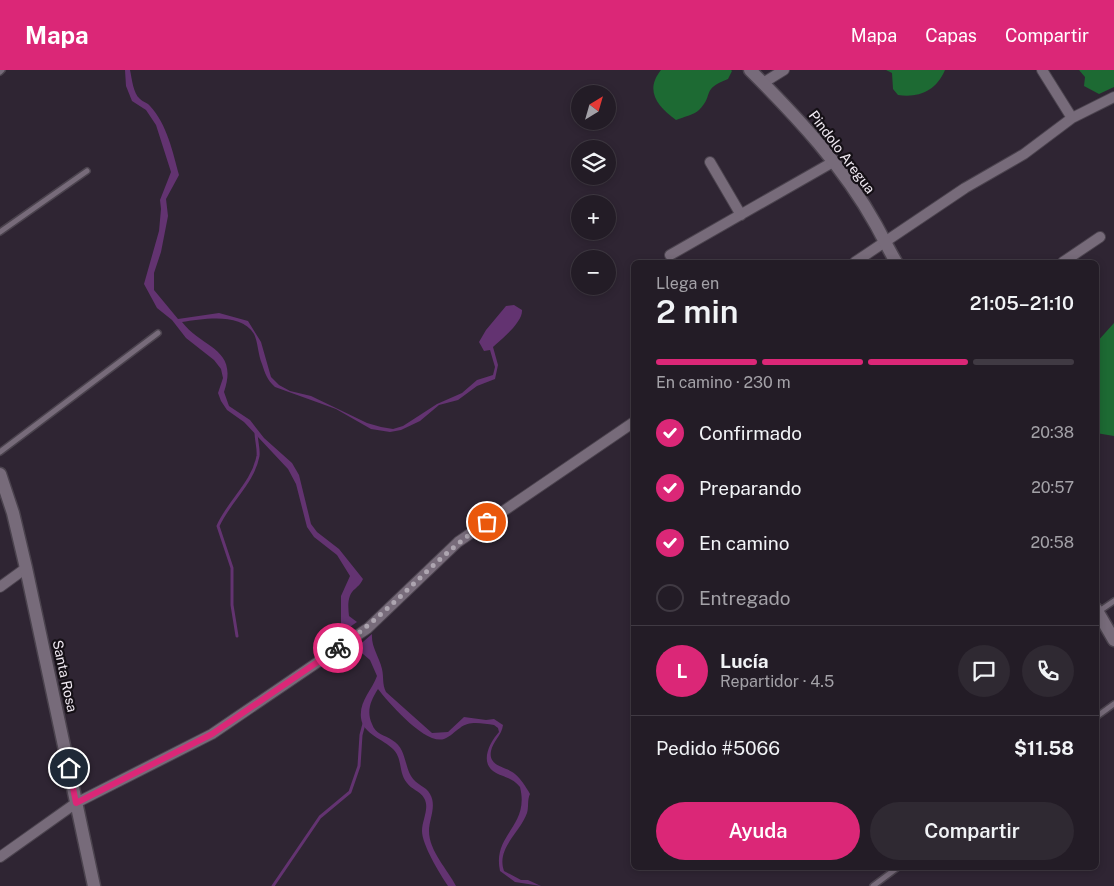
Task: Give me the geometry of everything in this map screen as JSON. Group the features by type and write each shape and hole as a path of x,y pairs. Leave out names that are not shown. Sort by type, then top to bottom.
{"street":[{"name":"Pindolo Aregua","path":"750,70 800,119 833,162 876,225 895,260"},
{"path":"763,83 784,70"},
{"path":"1042,70 1072,118"},
{"path":"858,260 965,188 1024,154 1072,118 1114,97"},
{"path":"710,162 741,215"},
{"path":"670,255 833,162"},
{"path":"1065,260 1100,238"},
{"path":"0,857 76,803 212,734 368,628 458,542 631,424"},
{"name":"Santa Rosa","path":"0,474 13,513 26,568 94,886"},
{"path":"0,587 26,568"},
{"path":"1099,614 1114,640"}],"lane":[{"path":"0,232 87,171"},
{"path":"0,452 158,333"},
{"path":"1099,609 1114,601"},
{"path":"1099,715 1114,704"},
{"path":"873,886 894,870"}],"green space":[{"path":"661,70 732,71 728,79 711,89 704,105 697,112 676,120 664,110 655,98 654,85"},
{"path":"886,70 945,70 937,83 926,92 906,96 898,95 893,89 892,73"},
{"path":"1079,70 1114,70 1114,87 1099,94 1084,86 1085,77"},
{"path":"1114,323 1114,436 1099,434 1099,340"}],"shaded area":[{"path":"125,70 130,70 133,86 138,96 149,105 161,121 169,139 179,175 166,199 168,216 161,252 154,273 154,290 178,319 219,313 248,321 261,342 271,377 279,385 290,391 311,396 367,423 393,429 403,426 437,404 462,393 477,380 493,375 495,367 490,350 484,351 479,342 486,330 506,306 514,305 522,310 516,325 493,347 498,365 495,379 477,386 458,400 439,405 420,421 401,430 390,432 371,429 336,409 275,387 265,373 254,334 240,322 211,319 182,322 223,358 227,366 224,392 229,406 250,420 264,438 292,463 299,475 311,524 317,532 339,549 363,579 352,592 349,601 349,616 357,622 341,633 341,596 350,576 337,555 314,537 307,527 296,484 288,469 244,422 227,410 221,401 218,393 223,378 221,369 214,360 186,338 172,320 157,308 144,284 159,231 160,200 171,172 156,125 146,110 132,101 126,86"},
{"path":"372,634 373,643 382,669 386,692 432,733 448,732 464,717 486,720 494,719 503,725 492,747 492,760 498,766 515,774 530,794 527,813 506,848 502,863 504,871 521,880 528,880 541,886 515,882 500,871 499,858 501,848 516,821 522,801 520,787 510,779 493,771 487,762 492,741 499,732 498,728 494,725 468,724 444,739 436,739 427,736 417,729 378,689 370,706 370,719 375,730 397,743 411,776 430,794 433,803 429,826 430,838 435,853 456,886 448,886 432,859 423,837 422,827 426,806 424,798 404,779 398,757 393,749 369,732 361,718 362,706 377,676 370,660 356,648"}],"waterway":[{"path":"237,636 232,605 232,568 218,526 255,466 258,456 256,432"},
{"path":"273,886 320,817 350,792 359,766 361,735 365,720"}],"way so far":[{"path":"338,648 368,628 458,542 487,522"}],"route":[{"path":"69,768 76,803 212,734 338,648"}]}
